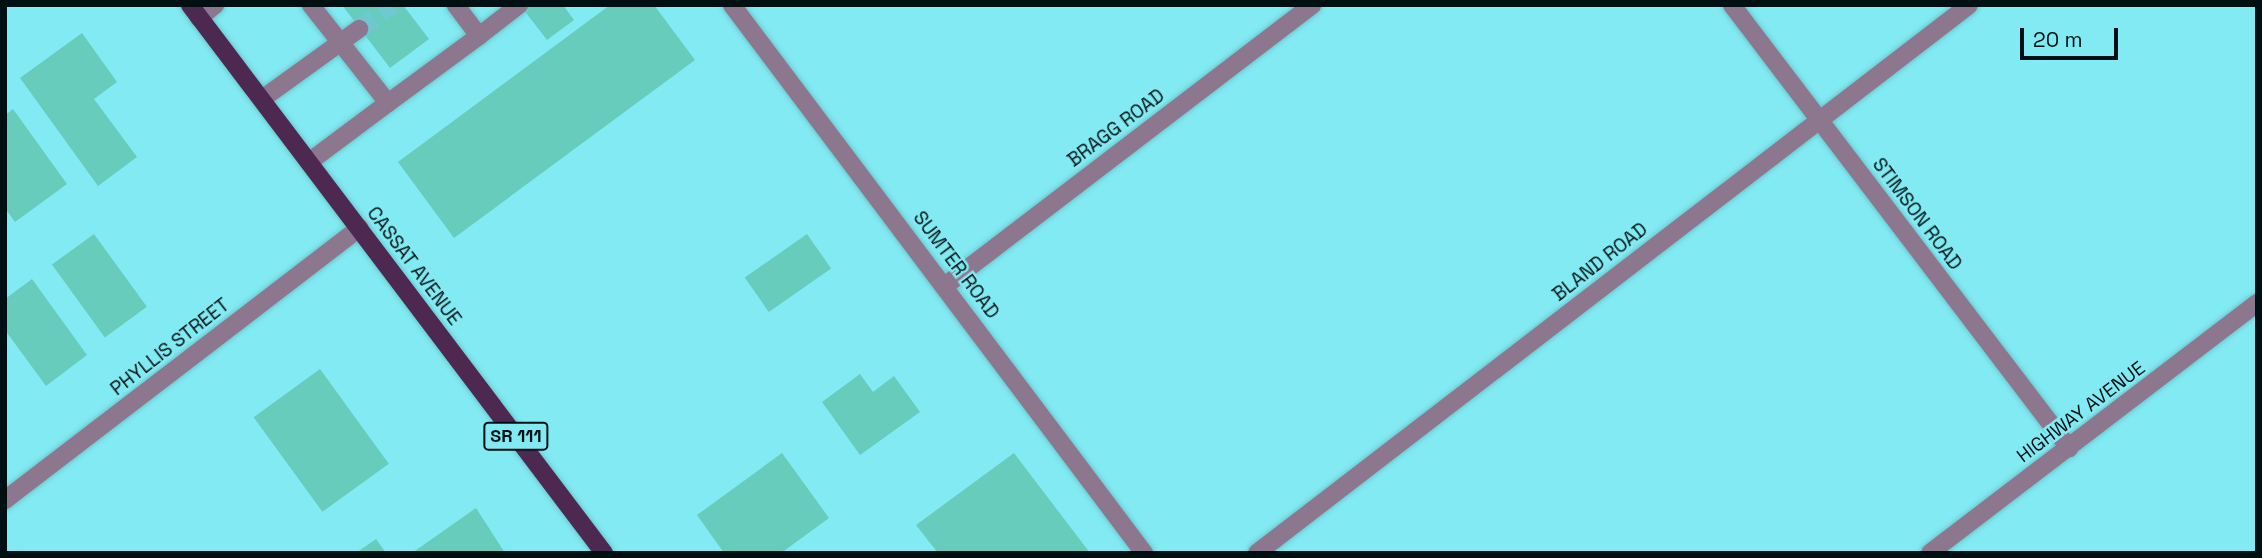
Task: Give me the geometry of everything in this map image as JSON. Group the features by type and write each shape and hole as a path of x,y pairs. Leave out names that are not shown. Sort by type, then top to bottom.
{"main road":[{"name":"CASSAT AVENUE","path":"195,11 599,551"}],"street":[{"path":"195,11 215,5"},
{"path":"456,5 479,36"},
{"path":"309,162 519,5"},
{"name":"SUMTER ROAD","path":"732,5 946,285 1144,553"},
{"name":"BRAGG ROAD","path":"946,285 1312,5"},
{"name":"STIMSON ROAD","path":"1732,5 2069,448"},
{"name":"BLAND ROAD","path":"1257,553 1969,5"},
{"path":"319,8 340,43 388,103"},
{"path":"262,99 359,29"},
{"name":"PHYLLIS STREET","path":"5,500 359,228"},
{"name":"HIGHWAY AVENUE","path":"1930,553 2257,303"}],"building":[{"path":"342,5 403,5 429,39 390,68"},
{"path":"520,5 563,5 574,20 547,40"},
{"path":"610,5 654,5 695,60 454,238 398,162"},
{"path":"82,33 117,82 94,99 137,157 98,186 20,78"},
{"path":"13,109 67,184 15,222 5,208 5,115"},
{"path":"94,234 147,307 105,337 52,265"},
{"path":"807,234 831,268 769,312 745,278"},
{"path":"32,279 87,355 46,386 5,330 5,299"},
{"path":"320,369 389,464 322,512 254,417"},
{"path":"860,374 873,392 894,376 920,412 860,455 822,402"},
{"path":"782,453 829,518 781,553 724,553 697,515"},
{"path":"1014,453 1090,553 938,553 916,525"},
{"path":"476,508 505,553 412,553"},
{"path":"376,539 386,553 356,553"}],"tunnel":[{"path":"359,29 392,5"}]}
